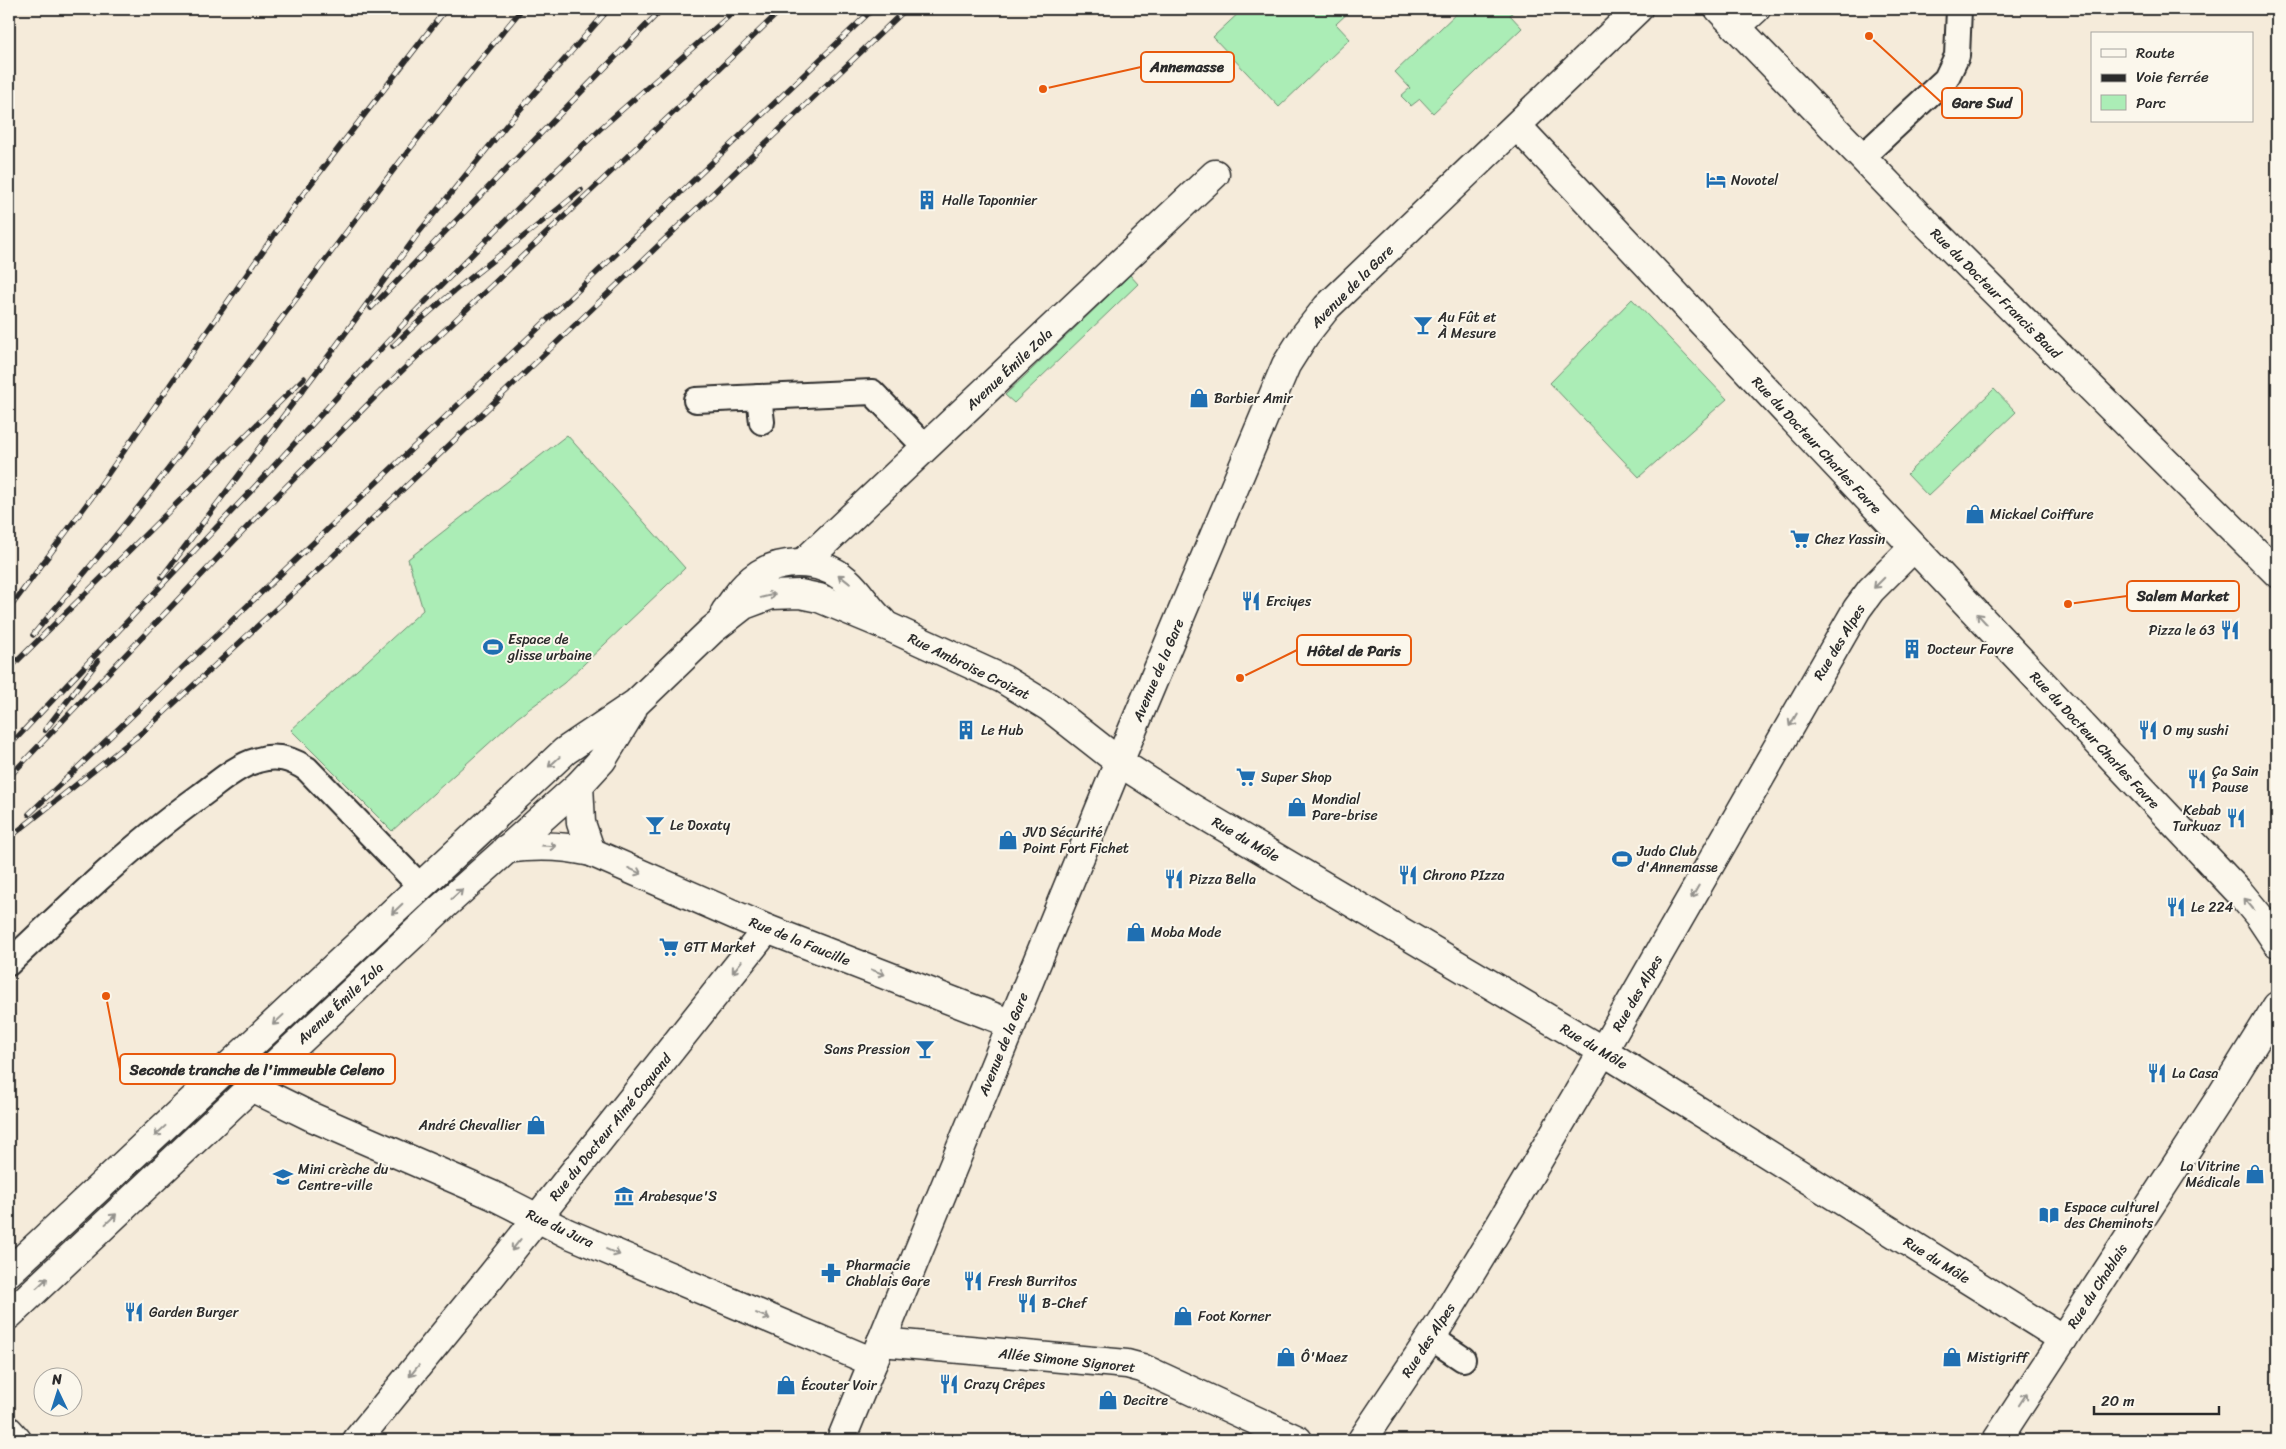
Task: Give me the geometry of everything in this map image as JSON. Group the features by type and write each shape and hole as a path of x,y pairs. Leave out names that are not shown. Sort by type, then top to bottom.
{"street":[{"name":"Avenue de la Gare","path":"841,1440 1119,762 1280,378 1296,348 1316,320 1334,300 1638,9"},
{"path":"1728,18 1756,9"},
{"name":"Rue du Docteur Francis Baud","path":"1728,18 1918,215 2277,572"},
{"name":"Rue du Docteur Charles Favre","path":"1517,126 2240,893 2259,916 2277,943"},
{"name":"Avenue Émile Zola","path":"712,630 747,584 763,571 798,563 926,448 1215,174"},
{"name":"Rue des Alpes","path":"1362,1440 1441,1322 1603,1052 1857,609 1871,590 1913,548"},
{"name":"Rue Ambroise Croizat","path":"798,563 821,566 846,580 872,612 889,627"},
{"name":"Avenue Émile Zola","path":"9,1272 552,764 582,739 636,703 712,630 744,606 771,595 790,593 819,598"},
{"name":"Rue Ambroise Croizat","path":"819,598 889,627 1003,679 1049,707 1119,762"},
{"name":"Avenue Émile Zola","path":"9,1315 506,849 579,785 602,760 636,703"},
{"path":"582,739 579,785 582,823 591,852"},
{"name":"Rue du Môle","path":"1119,762 1175,798 1603,1052 2063,1339"},
{"name":"Rue de la Faucille","path":"506,849 540,846 574,848 591,852 768,929 1012,1024"},
{"name":"Rue du Docteur Aimé Coquand","path":"357,1440 768,929"},
{"name":"Rue du Chablais","path":"1997,1440 2218,1101 2277,1006"},
{"name":"Rue du Jura","path":"251,1087 295,1110 492,1195 567,1233 877,1352"},
{"name":"Allée Simone Signoret","path":"877,1352 1127,1364 1142,1368 1298,1440"},
{"path":"9,1431 18,1440"}],"lane":[{"path":"1862,157 1946,79 1957,56 1959,9"},
{"path":"696,400 872,392 926,448"},
{"path":"760,398 762,422"},
{"path":"9,963 164,822 233,772 257,760 283,757 296,762 307,770 420,886"},
{"path":"1441,1322 1437,1333 1439,1342 1463,1359"}],"green space":[{"path":"1243,9 1352,9 1336,24 1350,39 1279,107 1213,37"},
{"path":"1461,9 1516,9 1510,15 1522,28 1433,113 1420,99 1411,106 1401,96 1410,88 1395,72"},
{"path":"1130,275 1138,284 1014,403 1005,395"},
{"path":"1632,299 1727,399 1639,477 1550,383"},
{"path":"1994,389 2016,412 1928,496 1907,474"},
{"name":"Espace de glisse urbaine","path":"567,435 685,568 564,683 517,718 392,831 291,730 423,610 408,559"}],"railway":[{"path":"9,609 92,497 297,202 446,9"},
{"path":"33,635 144,500 383,183 522,9"},
{"path":"162,577 420,231 509,122 609,9"},
{"path":"371,308 662,9"},
{"path":"9,746 251,491 411,316 541,185 600,129 737,9"},
{"path":"9,777 272,501 385,387 782,9"},
{"path":"29,814 873,9"},
{"path":"9,838 144,731 330,559 906,9"},
{"path":"393,346 462,285 581,190"},
{"path":"9,669 304,378"},
{"path":"45,730 98,661"}],"place":[{"name":"Gare Sud","path":"1869,36"},
{"name":"Annemasse","path":"1043,89"},
{"name":"Novotel","path":"1716,180"},
{"name":"Halle Taponnier","path":"927,200"},
{"name":"Au Fût et À Mesure","path":"1423,325"},
{"name":"Barbier Amir","path":"1199,398"},
{"name":"Mickael Coiffure","path":"1975,514"},
{"name":"Chez Yassin","path":"1800,539"},
{"name":"Erciyes","path":"1251,601"},
{"name":"Salem Market","path":"2068,604"},
{"name":"Pizza le 63","path":"2230,630"},
{"name":"Espace de glisse urbaine","path":"493,647"},
{"name":"Docteur Favre","path":"1912,649"},
{"name":"Hôtel de Paris","path":"1240,678"},
{"name":"Le Hub","path":"966,730"},
{"name":"O my sushi","path":"2148,730"},
{"name":"Super Shop","path":"1246,777"},
{"name":"Ça Sain Pause","path":"2197,779"},
{"name":"Mondial Pare-brise","path":"1297,807"},
{"name":"Kebab Turkuaz","path":"2236,818"},
{"name":"Le Doxaty","path":"655,825"},
{"name":"JVD Sécurité Point Fort Fichet","path":"1008,840"},
{"name":"Judo Club d'Annemasse","path":"1622,859"},
{"name":"Chrono PIzza","path":"1408,875"},
{"name":"Pizza Bella","path":"1174,879"},
{"name":"Le 224","path":"2176,907"},
{"name":"Moba Mode","path":"1136,932"},
{"name":"GTT Market","path":"669,947"},
{"name":"Seconde tranche de l'immeuble Celeno","path":"106,996"},
{"name":"Sans Pression","path":"925,1049"},
{"name":"La Casa","path":"2157,1073"},
{"name":"André Chevallier","path":"536,1125"},
{"name":"La Vitrine Médicale","path":"2255,1174"},
{"name":"Mini crèche du Centre-ville","path":"283,1177"},
{"name":"Arabesque'S","path":"624,1196"},
{"name":"Espace culturel des Cheminots","path":"2049,1215"},
{"name":"Pharmacie Chablais Gare","path":"831,1273"},
{"name":"Fresh Burritos","path":"973,1281"},
{"name":"B-Chef","path":"1027,1303"},
{"name":"Garden Burger","path":"134,1312"},
{"name":"Foot Korner","path":"1183,1316"},
{"name":"Ô'Maez","path":"1286,1357"},
{"name":"Mistigriff","path":"1952,1357"},
{"name":"Crazy Crêpes","path":"949,1384"},
{"name":"Écouter Voir","path":"786,1385"},
{"name":"Decitre","path":"1108,1400"}]}
